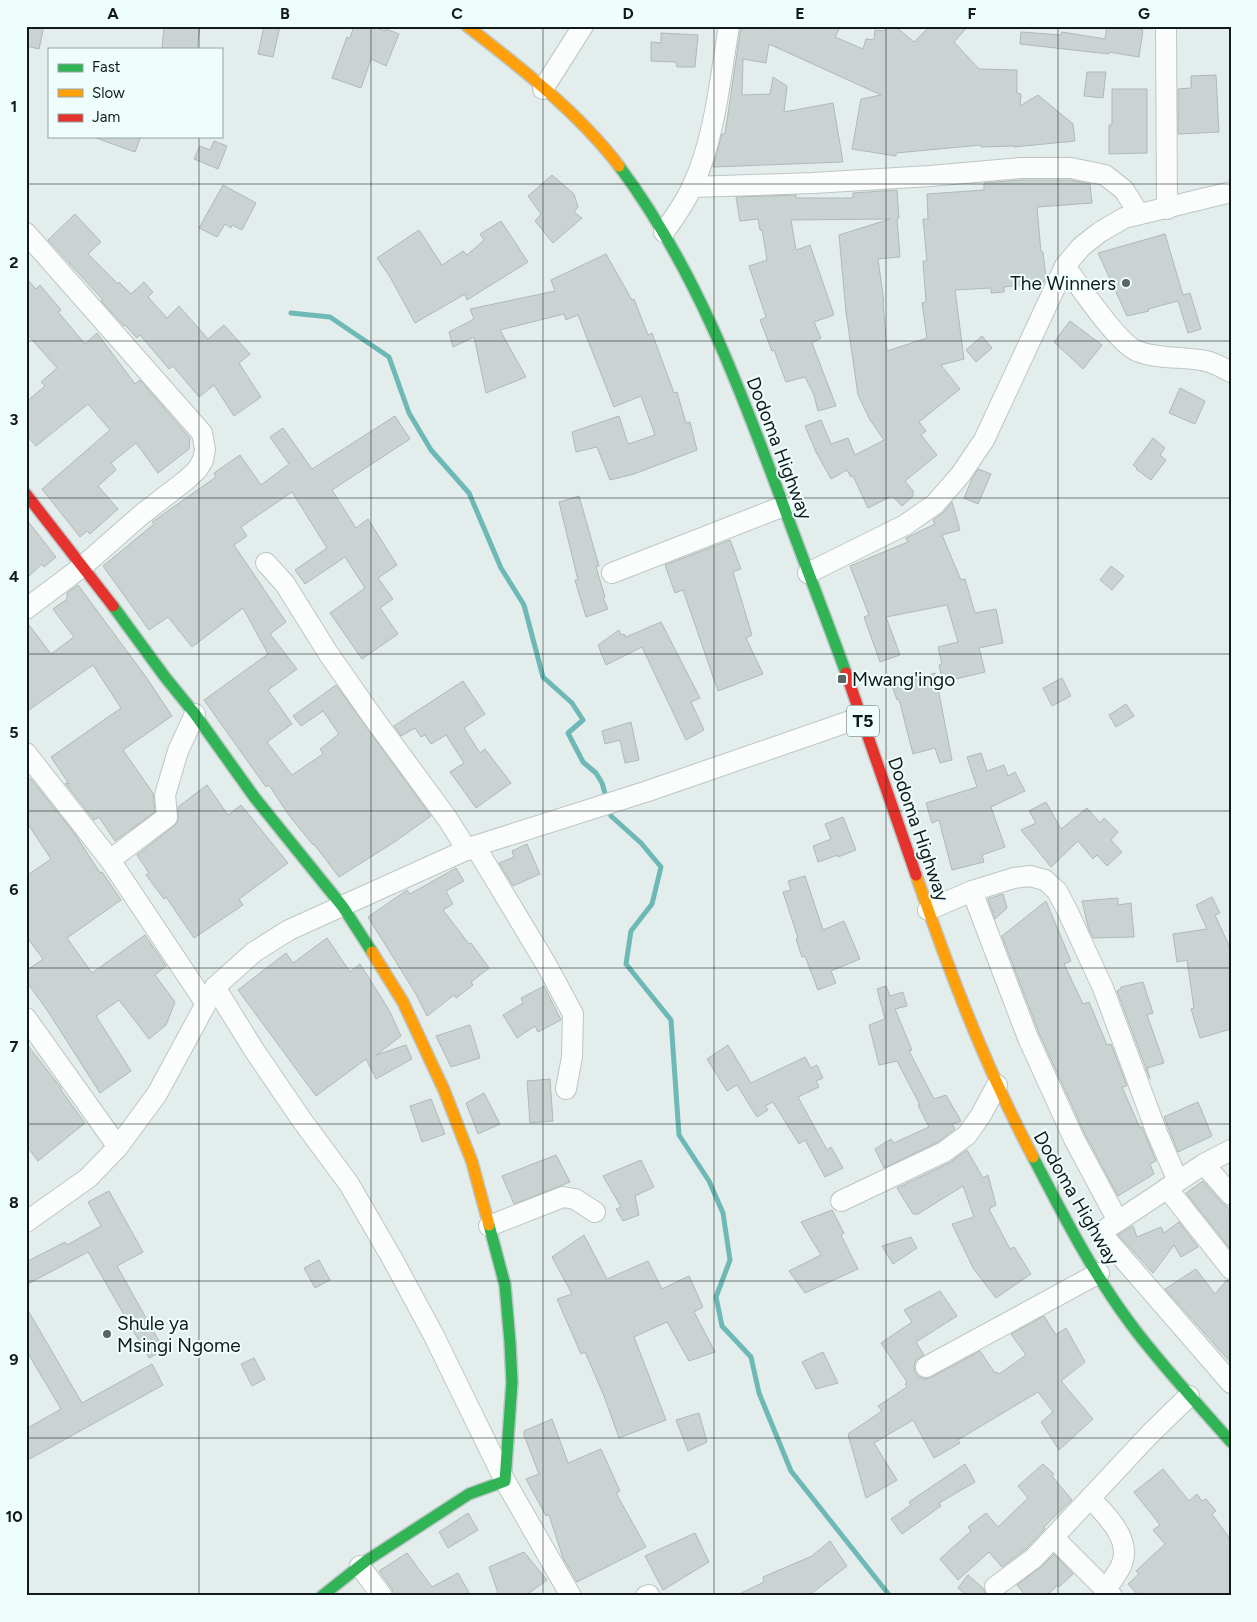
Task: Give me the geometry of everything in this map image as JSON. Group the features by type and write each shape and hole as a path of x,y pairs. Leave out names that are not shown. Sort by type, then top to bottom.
{"main road":[{"name":"Dodoma Highway","path":"467,26 517,64 606,148 630,180 672,244 711,323 743,395 862,717 928,910 972,1029 997,1085 1025,1145 1083,1247 1130,1321 1189,1396 1231,1442"},
{"path":"26,494 195,714 255,798 343,907 403,1002 444,1090 472,1162 505,1285 512,1382 505,1481 469,1494 360,1566 322,1596"}],"street":[{"path":"544,88 582,26"},
{"path":"664,232 692,187 704,156 729,26"},
{"path":"1166,26 1166,208"},
{"path":"692,187 813,183 1020,168 1072,168 1105,175 1124,190 1139,214"},
{"path":"808,573 905,526 935,504 961,474 984,440 1066,266 1081,247 1100,232 1124,218 1231,192"},
{"path":"26,609 83,566 141,515 185,481 197,470 203,460 205,448 202,433 28,238"},
{"path":"1066,266 1084,294 1121,339 1136,351 1150,355 1208,361 1231,372"},
{"path":"612,573 784,506"},
{"path":"266,563 285,584 328,653 372,716 471,848 546,964 573,1014 572,1057 566,1089"},
{"path":"110,860 167,817 165,795 178,751 195,714"},
{"path":"26,1222 88,1178 118,1146 157,1094 210,996 254,952 289,930 471,848 648,791 862,717"},
{"path":"29,763 110,860 210,996 254,1050 301,1119 349,1184 433,1334 505,1481 571,1596"},
{"path":"928,910 972,891 1014,878 1030,876 1045,880 1057,891 1103,988 1173,1185 1231,1269"},
{"path":"972,891 1028,1038 1074,1138 1118,1221"},
{"path":"26,1018 118,1146"},
{"path":"841,1201 944,1152 967,1134 981,1115 997,1085"},
{"path":"1083,1247 1118,1221 1204,1164 1231,1150"},
{"path":"1204,1164 1231,1195"},
{"path":"489,1226 563,1197 575,1199 595,1212"},
{"path":"1101,1233 1231,1382"},
{"path":"926,1368 1099,1273"},
{"path":"995,1587 1034,1558 1150,1434 1189,1396"},
{"path":"1054,1538 1109,1592 1122,1564 1123,1546 1118,1531 1108,1517 1090,1499"},
{"path":"360,1566 382,1596"}],"building":[{"path":"26,26 44,26 39,49 26,46"},
{"path":"164,26 200,26 197,48 162,48"},
{"path":"264,26 280,26 273,57 258,54"},
{"path":"354,26 372,26 399,34 386,66 371,59 361,88 332,78 347,37 350,38"},
{"path":"741,26 757,26 771,29 771,26 841,26 835,37 863,49 866,39 874,40 875,30 885,31 886,26 895,26 914,42 930,26 968,26 954,42 979,69 1017,70 1017,93 1021,94 1020,106 1038,95 1073,124 1075,141 1014,147 981,147 981,145 896,153 896,156 852,149 861,99 881,95 769,44 766,63 743,59 742,95 770,94 773,77 787,86 784,112 833,103 843,162 713,167 722,134 725,134"},
{"path":"1107,26 1140,26 1140,29 1143,30 1139,57 1109,52 1109,54 1020,44 1021,32 1061,35 1062,32 1105,39"},
{"path":"661,33 698,35 695,67 677,67 676,62 651,61 651,42 661,43"},
{"path":"1087,72 1106,72 1103,98 1084,96"},
{"path":"1216,75 1219,132 1178,134 1178,89 1191,88 1191,76"},
{"path":"1112,89 1147,89 1147,153 1109,154 1109,125 1112,125"},
{"path":"96,138 140,138 135,152"},
{"path":"214,141 227,146 218,169 194,159 200,146 210,150"},
{"path":"552,175 574,194 578,207 574,212 582,218 553,243 535,221 541,214 528,196"},
{"path":"1021,180 1070,180 1090,184 1092,203 1037,207 1041,252 1043,252 1046,278 1044,282 1004,287 1004,292 991,293 991,288 955,290 964,359 941,365 960,389 919,422 926,431 921,435 937,455 905,481 913,491 913,496 902,506 892,496 868,508 853,476 851,477 847,470 831,479 816,452 805,426 821,420 831,444 848,438 855,455 884,440 870,420 858,395 846,312 839,235 890,219 791,220 796,250 810,245 834,315 814,322 821,338 812,343 836,406 818,411 814,395 805,377 786,382 760,320 766,317 749,266 767,260 762,230 760,230 758,219 740,221 736,197 796,195 796,198 853,198 853,193 897,190 900,257 878,259 884,302 887,351 927,338 922,303 926,302 923,261 927,261 923,219 928,219 927,194 984,190 984,183"},
{"path":"223,185 256,203 242,230 232,225 231,228 225,224 217,237 199,228"},
{"path":"75,214 101,242 88,254 118,284 119,282 131,294 144,282 153,292 148,297 167,318 179,306 208,339 224,325 250,354 239,363 261,397 234,416 214,385 199,397 173,366 169,369 140,335 137,338 124,326 48,240"},
{"path":"501,221 528,262 467,300 465,294 415,323 390,277 377,258 419,230 442,265 463,251 467,255 484,240 480,234"},
{"name":"The Winners","path":"1165,234 1183,295 1190,293 1201,329 1188,333 1178,301 1127,316 1098,253"},
{"path":"606,254 632,300 634,299 648,335 652,333 674,393 677,392 686,423 690,422 697,450 634,474 610,480 597,447 576,452 572,432 619,416 628,444 655,435 641,396 614,407 578,315 566,320 564,314 500,330 526,377 486,393 474,337 453,347 449,332 474,319 470,309 555,291 551,280"},
{"path":"26,278 36,289 40,285 61,310 58,312 85,344 97,333 135,384 140,380 190,438 189,449 158,473 136,443 111,463 116,470 98,486 118,509 90,534 87,531 80,537 42,489 110,430 88,404 36,446 26,435 26,402 45,386 41,382 57,368 26,333"},
{"path":"1070,321 1102,345 1083,369 1054,342"},
{"path":"982,336 992,348 976,362 966,350"},
{"path":"1180,388 1205,401 1195,424 1169,413"},
{"path":"395,416 410,439 332,490 356,528 368,519 397,565 378,578 393,599 380,608 398,634 362,659 330,613 365,588 345,557 305,584 295,570 327,548 292,492 241,527 247,536 234,545 286,622 270,634 297,669 268,690 292,724 267,742 292,775 323,754 320,749 339,734 323,711 301,726 293,716 336,685 431,816 339,877 288,814 269,785 266,787 204,700 268,654 243,608 192,647 168,617 149,630 103,566 154,524 152,522 216,477 214,473 240,455 261,485 289,464 270,437 283,428 312,469"},
{"path":"1153,438 1165,448 1160,455 1166,460 1151,480 1133,465"},
{"path":"978,469 991,474 978,504 964,498"},
{"path":"579,496 599,566 596,567 605,597 603,598 608,609 586,617 575,580 578,580 559,502"},
{"path":"952,502 960,530 942,535 961,580 965,579 975,613 996,609 1003,643 979,648 985,672 943,682 939,665 942,664 938,647 958,642 947,605 886,617 900,655 880,662 864,617 869,615 850,566 908,542 906,538 935,524 933,520 944,512"},
{"path":"26,519 56,557 44,567 42,564 26,579"},
{"path":"730,540 741,569 733,572 752,635 746,638 763,674 718,691 683,590 675,593 665,565"},
{"path":"1111,566 1124,576 1112,590 1100,580"},
{"path":"78,585 146,677 172,716 123,750 153,793 155,812 115,841 99,817 94,820 65,783 69,784 51,757 121,708 93,665 26,712 26,621 51,654 74,637 53,609 67,599 67,593"},
{"path":"661,622 700,698 691,702 704,730 686,740 642,647 606,665 598,645 619,630 621,635 624,634 626,637"},
{"path":"935,673 952,760 940,763 935,748 913,754 899,699 897,700 892,686"},
{"path":"1062,678 1071,696 1052,706 1043,688"},
{"path":"463,681 485,714 464,728 480,753 485,749 511,783 476,808 450,772 464,763 446,735 431,744 425,735 421,737 415,728 401,736 394,726"},
{"path":"1126,704 1134,716 1116,727 1109,715"},
{"path":"631,722 639,760 625,763 620,740 605,744 602,731"},
{"path":"981,753 987,771 1004,765 1008,776 1015,772 1025,791 991,807 1005,847 982,855 984,862 952,870 939,820 932,823 926,803 977,787 967,757"},
{"path":"26,778 31,779 75,834 100,873 102,872 121,900 67,938 92,973 145,935 166,966 155,975 175,1002 166,1025 149,1039 119,1000 96,1016 131,1071 100,1093 47,1010 26,981 26,971 43,959 26,936 26,876 51,859 26,821"},
{"path":"207,785 228,815 241,805 288,863 239,899 243,905 194,938 166,897 164,899 146,875 149,873 137,855 174,826 178,821 178,807"},
{"path":"1046,802 1061,829 1087,808 1100,823 1104,818 1118,832 1111,840 1122,852 1107,866 1097,855 1093,859 1078,841 1051,867 1021,830 1036,823 1029,811"},
{"path":"843,817 856,850 818,862 813,846 831,839 825,824"},
{"path":"527,844 540,874 513,886 499,863 514,857 512,851"},
{"path":"456,868 464,881 446,891 453,904 443,910 489,968 471,982 473,985 456,998 454,995 427,1016 416,994 368,917 407,890 410,894"},
{"path":"805,876 823,930 844,921 860,959 831,971 836,983 818,990 805,956 802,957 783,892 791,890 788,881"},
{"path":"1003,894 1007,908 995,919 988,899"},
{"path":"1212,897 1220,913 1215,915 1231,950 1231,1029 1200,1038 1191,1009 1194,1008 1187,960 1177,962 1173,934 1207,929 1196,905"},
{"path":"1118,898 1118,905 1131,903 1134,937 1093,938 1088,927 1082,901"},
{"path":"1046,901 1071,961 1064,964 1083,1004 1089,1002 1107,1045 1111,1044 1127,1086 1122,1087 1156,1161 1150,1164 1154,1174 1118,1196 1085,1134 1039,1033 1002,936"},
{"path":"327,938 350,972 360,964 389,1010 401,1036 376,1055 406,1045 412,1059 376,1079 366,1059 316,1096 238,990 286,953 293,963"},
{"path":"1143,982 1153,1013 1147,1015 1164,1063 1147,1068 1150,1079 1117,991 1121,987"},
{"path":"544,986 561,1020 538,1032 535,1026 517,1038 503,1015 523,1003 521,998"},
{"path":"886,986 890,996 903,992 907,1006 895,1009 912,1050 909,1051 934,1099 946,1095 961,1121 952,1124 955,1129 938,1142 884,1168 875,1149 891,1139 894,1143 929,1127 897,1061 879,1065 869,1025 885,1019 877,989"},
{"path":"470,1025 480,1058 451,1067 436,1036"},
{"path":"26,1043 85,1123 38,1161 26,1145"},
{"path":"728,1045 751,1083 805,1057 811,1068 817,1065 823,1078 816,1081 819,1087 798,1097 827,1150 831,1147 843,1168 825,1177 805,1140 799,1144 773,1102 765,1106 768,1110 757,1117 737,1085 727,1091 707,1059"},
{"path":"550,1079 553,1121 530,1123 527,1081"},
{"path":"484,1093 500,1124 478,1134 466,1103"},
{"path":"431,1099 445,1134 422,1142 410,1106"},
{"path":"1198,1102 1212,1136 1178,1152 1164,1117"},
{"path":"967,1150 983,1178 988,1175 996,1205 989,1209 1010,1249 1014,1247 1031,1274 996,1298 973,1268 952,1224 974,1217 963,1186 918,1214 913,1214 897,1188 949,1163"},
{"path":"556,1155 570,1182 514,1204 502,1176"},
{"path":"641,1160 654,1187 635,1196 639,1215 623,1221 616,1209 621,1207 603,1176"},
{"path":"1203,1181 1222,1203 1231,1210 1231,1250 1186,1193"},
{"path":"109,1191 143,1252 117,1266 164,1350 149,1358 88,1252 26,1285 26,1262 65,1242 67,1245 101,1226 88,1202"},
{"path":"832,1210 844,1233 841,1235 858,1269 805,1293 789,1271 821,1255 801,1222"},
{"path":"1179,1222 1198,1247 1181,1257 1174,1245 1153,1273 1118,1235 1133,1226 1137,1237 1161,1227 1164,1233"},
{"path":"584,1235 607,1279 648,1261 662,1289 689,1276 703,1307 694,1312 715,1352 689,1361 667,1322 634,1337 666,1420 619,1438 585,1352 581,1354 557,1299 572,1294 552,1257"},
{"path":"911,1237 917,1248 893,1264 882,1246"},
{"path":"319,1260 330,1280 315,1288 304,1268"},
{"path":"1196,1269 1215,1294 1227,1280 1231,1281 1231,1363 1165,1289"},
{"path":"940,1291 957,1316 916,1342 924,1355 916,1360 914,1366 915,1372 919,1377 925,1379 932,1377 980,1351 995,1373 999,1374 1026,1355 1011,1334 1044,1316 1056,1335 1066,1328 1085,1362 1061,1381 1093,1419 1059,1450 1041,1422 1053,1412 1038,1392 958,1440 960,1443 934,1458 913,1420 874,1443 897,1480 866,1498 848,1434 882,1411 878,1406 907,1387 905,1384 907,1382 881,1343 912,1322 904,1310"},
{"path":"26,1307 82,1403 152,1364 163,1385 26,1461 26,1429 61,1409 26,1350"},
{"path":"823,1352 838,1383 816,1389 802,1362"},
{"path":"254,1358 265,1379 252,1386 241,1364"},
{"path":"699,1413 707,1442 688,1451 676,1420"},
{"path":"552,1419 568,1463 601,1449 620,1491 616,1493 646,1547 577,1582 563,1558 549,1515 546,1516 526,1479 539,1474 524,1431"},
{"path":"965,1464 975,1482 939,1503 941,1506 902,1534 891,1519 911,1505 909,1502"},
{"path":"1043,1464 1054,1474 1052,1476 1072,1500 1044,1527 1045,1529 1026,1549 1002,1567 989,1552 958,1580 940,1559 971,1531 968,1527 986,1513 998,1527 1028,1498 1018,1486"},
{"path":"1163,1469 1189,1501 1197,1494 1202,1501 1206,1499 1216,1511 1212,1514 1231,1540 1231,1596 1139,1596 1128,1584 1139,1574 1136,1571 1165,1544 1153,1530 1160,1525 1134,1492"},
{"path":"468,1513 478,1530 448,1548 439,1532"},
{"path":"695,1533 709,1562 663,1590 645,1556"},
{"path":"830,1541 847,1566 808,1596 735,1596 764,1582 763,1577 812,1556"},
{"path":"524,1552 547,1580 525,1596 499,1596 489,1567"},
{"path":"407,1553 432,1587 458,1573 471,1596 394,1596 392,1589 379,1571"},
{"path":"1054,1554 1073,1574 1046,1596 1026,1596 1017,1585 1041,1567"},
{"path":"968,1575 983,1588 987,1596 967,1596 958,1588"}],"waterway":[{"path":"291,313 330,317 389,357 409,413 431,450 469,493 501,568 524,605 543,677 572,703 583,720 568,733 583,762 596,773 602,783 607,800"},
{"path":"609,809 611,816 641,843 661,867 652,904 631,931 626,964 671,1020 679,1135 709,1181 723,1213 730,1260 716,1297 722,1326 751,1357 759,1393 791,1471 890,1596"}],"traffic: fast":[{"path":"619,166 646,204 670,244 712,326 748,412 846,673"},
{"path":"113,606 165,677 195,714 255,798 343,907 372,952"},
{"path":"1033,1157 1078,1242 1116,1304 1154,1354 1231,1442"},
{"path":"322,1596 366,1561 469,1494 505,1481 512,1382 510,1342 505,1285 489,1225"}],"traffic: slow":[{"path":"467,26 528,74 567,109 603,146 619,166"},
{"path":"916,875 983,1053 1033,1157"},
{"path":"372,952 403,1002 444,1090 472,1162 489,1225"}],"traffic: jam":[{"path":"26,494 113,606"},
{"path":"846,673 916,875"}],"place":[{"name":"The Winners","path":"1126,283"},
{"name":"Mwang'ingo","path":"842,679"},
{"name":"Shule ya Msingi Ngome","path":"107,1334"}]}
